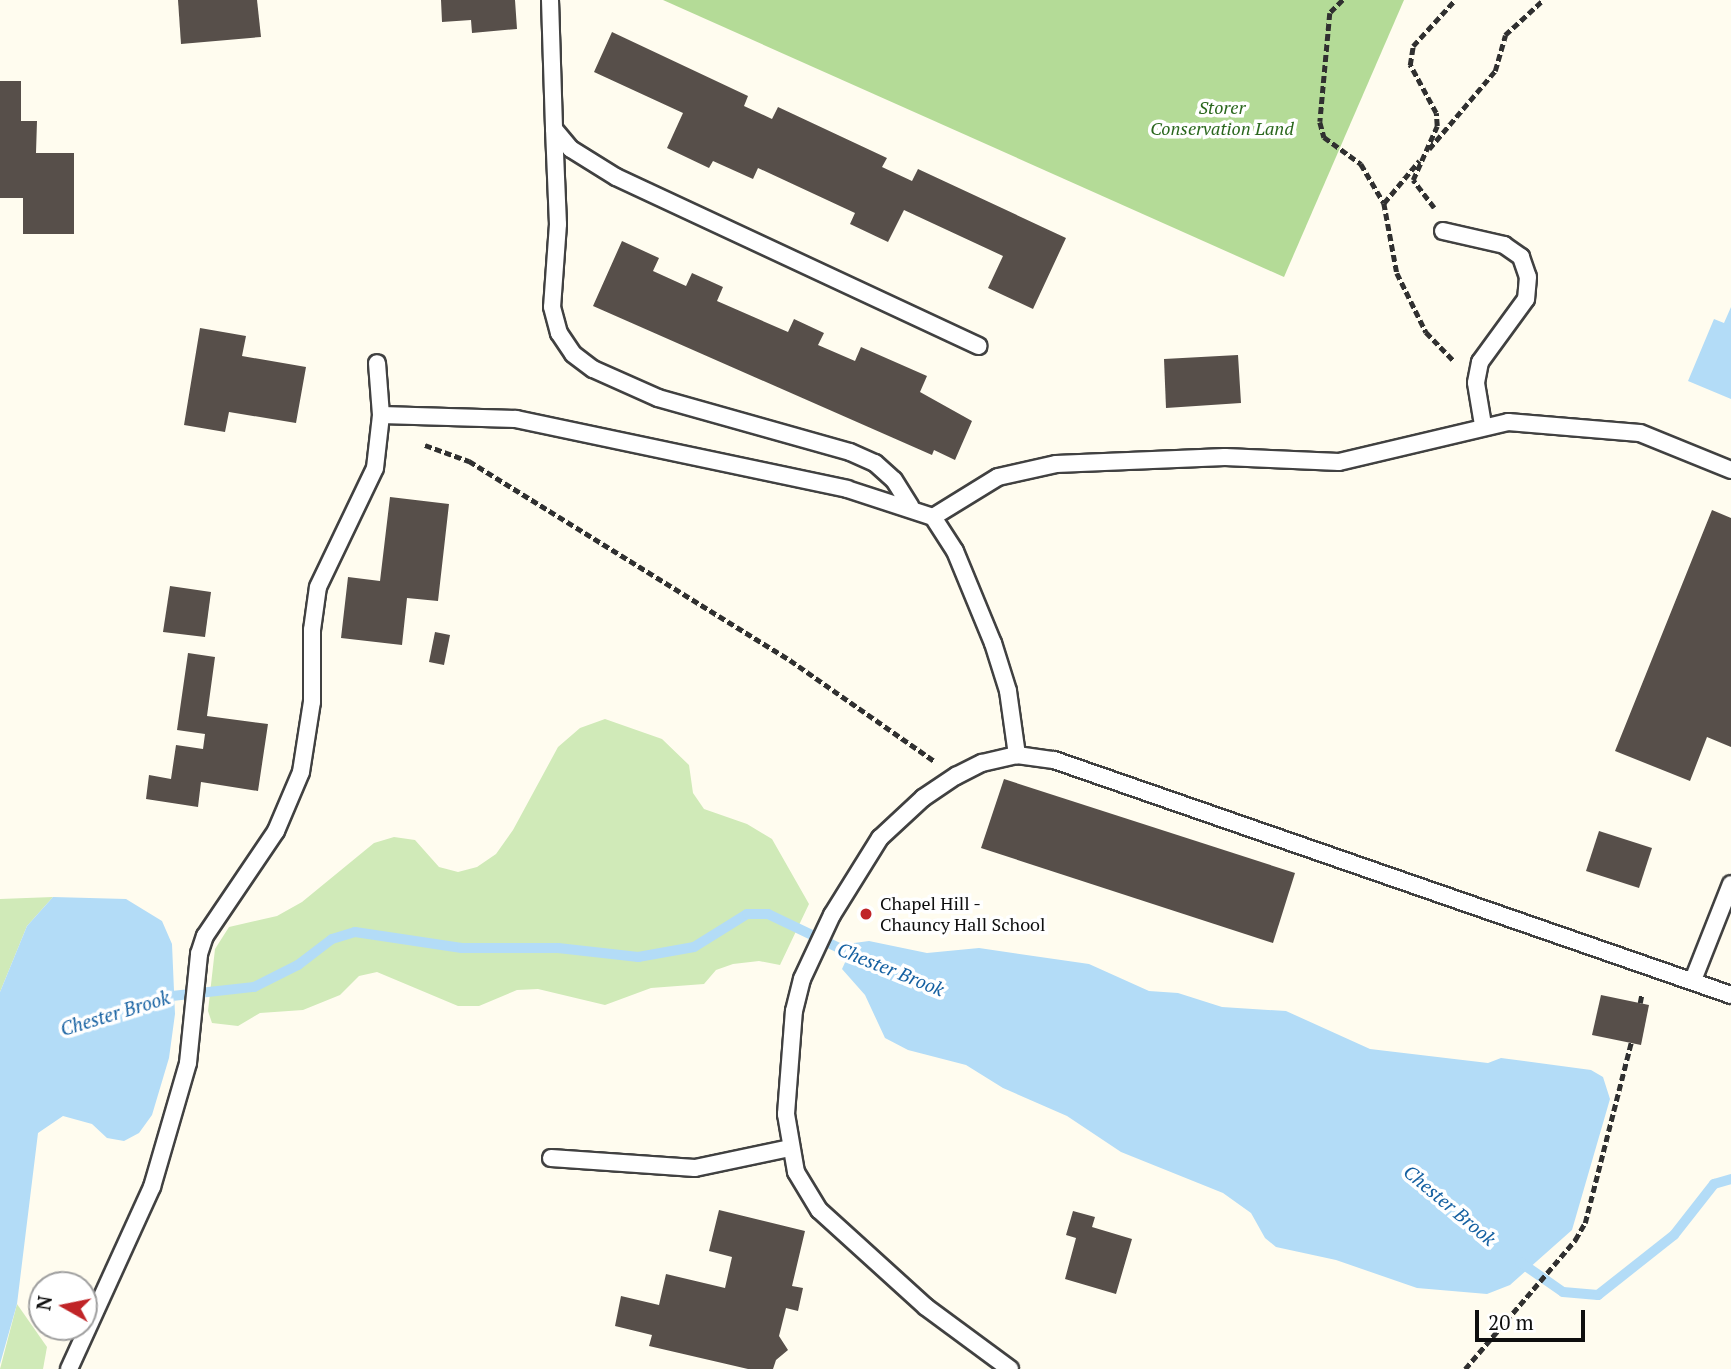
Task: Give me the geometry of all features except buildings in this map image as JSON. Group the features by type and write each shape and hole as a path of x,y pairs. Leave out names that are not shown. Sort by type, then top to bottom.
{"lane":[{"path":"550,0 558,234 552,307 559,333 573,354 593,369 658,398 850,452 874,463 894,480 910,506"},
{"path":"554,129 571,149 616,177 978,346"},
{"path":"1443,231 1504,245 1521,257 1528,276 1526,299 1480,362 1476,383 1483,425"},
{"path":"69,1369 152,1187 188,1063 197,971 215,915 276,831 301,772 312,702 312,629 318,587 368,489 380,437 377,363"},
{"path":"381,415 516,419 910,506 933,517 955,551 993,643 1008,691 1017,755"},
{"path":"933,517 998,477 1056,464 1225,457 1339,462 1483,425 1546,423 1640,433 1731,470"},
{"path":"1010,1369 926,1307 831,1222 802,1186 790,1147 786,1079 794,1011 809,962 832,915 880,838 923,798 956,776 982,763 1017,755 1054,761 1731,995"},
{"path":"1693,980 1731,884"},
{"path":"551,1158 695,1168 790,1147"}],"path":[{"path":"1343,0 1330,13 1320,122 1324,137 1361,164 1384,203 1397,273 1426,332 1476,383"},
{"path":"1443,231 1431,202 1415,188 1413,180 1437,126 1436,113 1410,65 1413,47 1455,0"},
{"path":"1384,203 1495,71 1505,36 1544,0"},
{"path":"380,437 417,443 469,461 790,660 956,776"},
{"path":"1465,1369 1576,1240 1591,1207 1631,1043"}],"green space":[{"name":"Storer Conservation Land","path":"663,0 1404,0 1284,277"},
{"path":"605,719 662,739 689,765 693,793 704,809 747,824 772,839 809,904 780,965 759,961 733,964 716,970 704,984 651,988 605,1005 538,989 517,990 479,1006 458,1006 377,972 359,976 340,995 303,1010 260,1013 238,1026 212,1023 208,1011 215,949 229,927 277,916 302,902 374,843 394,837 415,840 439,867 458,872 477,867 496,854 513,830 558,747 580,728"},
{"path":"53,897 27,926 0,992 0,899"},
{"path":"17,1304 28,1320 28,1341 43,1341 47,1347 43,1369 0,1369"}],"water":[{"path":"1731,307 1731,399 1688,381 1714,319 1724,323"},
{"path":"53,897 126,899 162,921 172,944 175,1014 169,1058 152,1115 139,1133 124,1141 107,1138 92,1124 63,1116 38,1133 17,1304 0,1364 0,992 27,926"},
{"path":"869,941 927,953 979,948 1089,964 1149,991 1178,993 1222,1007 1286,1011 1370,1049 1488,1063 1501,1058 1591,1070 1603,1077 1610,1099 1572,1230 1510,1285 1487,1294 1417,1288 1336,1260 1276,1247 1265,1238 1251,1213 1223,1193 1121,1152 1067,1116 1003,1088 966,1065 908,1050 885,1038 865,995 842,969 854,943"}],"waterway":[{"name":"Chester Brook","path":"163,997 254,987 298,965 332,939 355,932 462,948 558,948 638,957 694,947 747,914 768,914 860,958"},
{"name":"Chester Brook","path":"1520,1262 1563,1292 1598,1295 1674,1235 1714,1184 1731,1179"}],"place":[{"name":"Chapel Hill - Chauncy Hall School","path":"866,914"}]}
